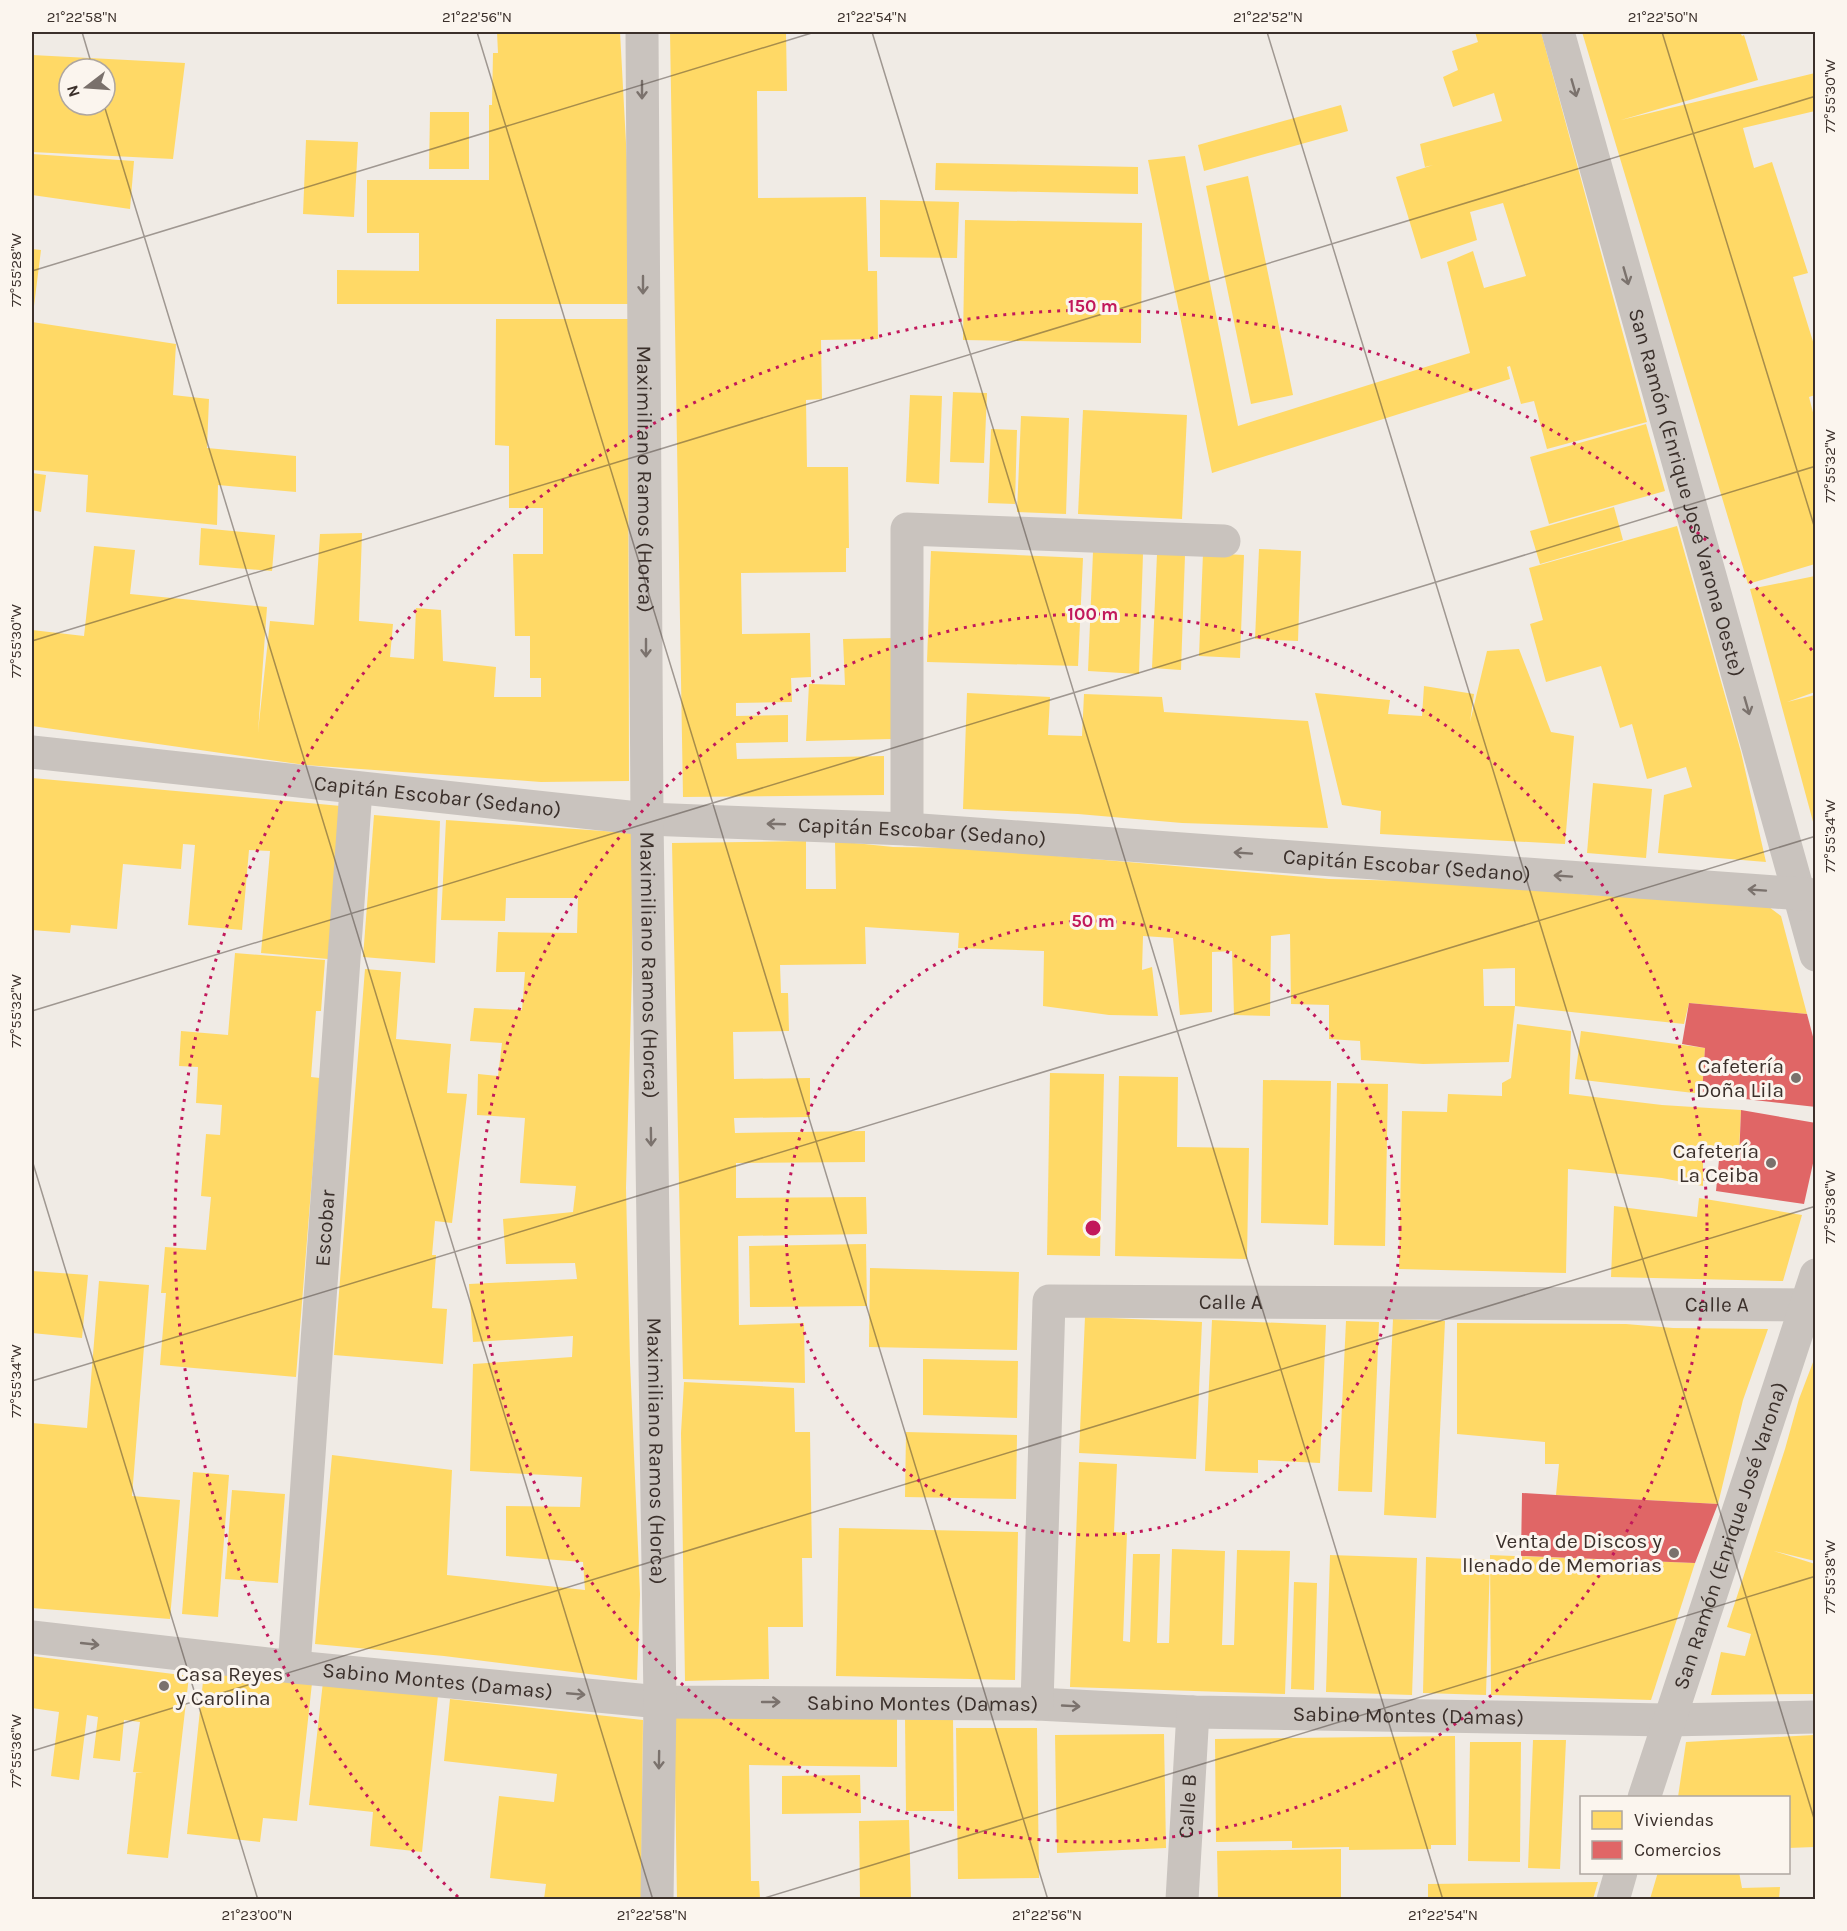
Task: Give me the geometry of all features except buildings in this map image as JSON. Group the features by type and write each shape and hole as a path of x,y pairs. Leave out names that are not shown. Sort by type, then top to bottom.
{"street":[{"name":"Maximiliano Ramos (Horca)","path":"642,32 647,819 660,1702 657,1899"},
{"name":"San Ramón (Enrique José Varona Oeste)","path":"1558,32 1807,894 1815,956"},
{"path":"907,829 907,529 1224,541"},
{"name":"Capitán Escobar (Sedano)","path":"32,752 647,819 907,829 1807,894"},
{"name":"Escobar","path":"294,1667 356,789"},
{"name":"Calle A","path":"1037,1704 1049,1301 1812,1295"},
{"name":"San Ramón (Enrique José Varona)","path":"1644,1796 1667,1720 1812,1295"},
{"name":"Sabino Montes (Damas)","path":"32,1637 294,1667 660,1702 1037,1704 1193,1712 1667,1720 1815,1717"},
{"name":"Calle B","path":"1182,1899 1193,1712"},
{"path":"1613,1899 1620,1874"}],"place":[{"name":"Cafetería Doña Lila","path":"1796,1078"},
{"name":"Cafetería La Ceiba","path":"1771,1163"},
{"name":"Venta de Discos y llenado de Memorias","path":"1674,1553"},
{"name":"Casa Reyes y Carolina","path":"164,1686"}]}
